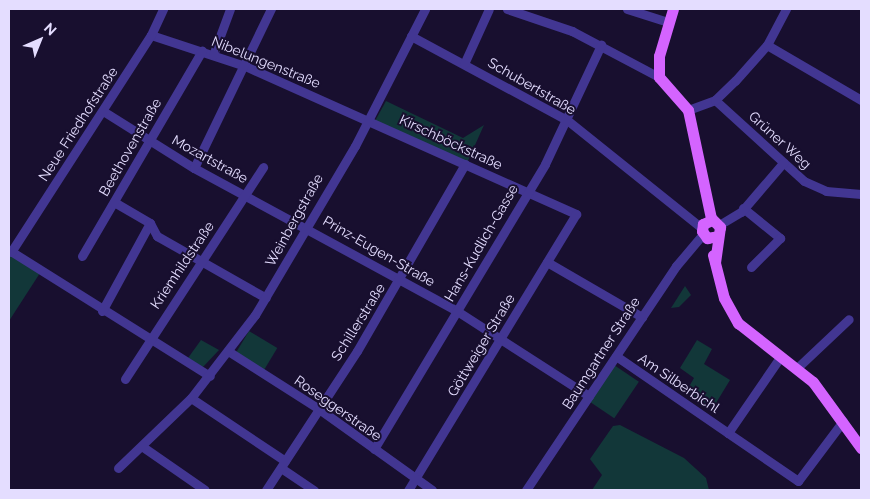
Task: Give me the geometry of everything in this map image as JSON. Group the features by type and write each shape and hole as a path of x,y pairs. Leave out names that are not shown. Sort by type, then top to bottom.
{"main road":[{"path":"673,9 668,22 660,77 688,110 711,230 715,262 724,298 738,323 797,368 843,421 861,448"}],"street":[{"name":"Neue Friedhofstraße","path":"10,251 103,111 151,35 163,9"},
{"path":"213,55 230,9"},
{"path":"194,168 271,9"},
{"name":"Weinbergstraße","path":"118,468 143,447 191,398 210,376 266,298 306,225 369,120 425,9"},
{"path":"464,64 490,9"},
{"path":"507,9 601,45 660,77"},
{"path":"627,9 639,11 668,22"},
{"path":"688,110 715,100 768,45 786,9"},
{"name":"Nibelungenstraße","path":"151,35 245,66 369,120"},
{"name":"Schubertstraße","path":"411,36 567,120 711,230"},
{"name":"Hans-Kudlich-Gasse","path":"374,449 527,192 567,120 601,45"},
{"path":"768,45 861,100"},
{"name":"Beethovenstraße","path":"82,256 202,51"},
{"name":"Grüner Weg","path":"715,100 783,163 818,188 861,194"},
{"name":"Mozartstraße","path":"103,111 194,168 306,225"},
{"name":"Kirschböckstraße","path":"369,120 576,214"},
{"name":"Baumgartner Straße","path":"526,490 642,317 711,230 743,208 783,163"},
{"name":"Schillerstraße","path":"266,490 320,409 401,279 466,164"},
{"name":"Kriemhildstraße","path":"125,379 149,339 202,263 263,167"},
{"path":"114,202 150,223 157,236 266,298"},
{"path":"743,208 780,238 751,266"},
{"name":"Göttweiger Straße","path":"408,490 576,214"},
{"path":"102,311 150,223"},
{"name":"Prinz-Eugen-Straße","path":"306,225 457,311 589,396"},
{"path":"10,251 102,311 210,376"},
{"path":"547,262 642,317"},
{"path":"797,368 849,319"},
{"name":"Roseggerstraße","path":"228,351 320,409 432,490"},
{"name":"Am Silberbichl","path":"616,356 798,481 843,421"},
{"path":"728,432 781,356"},
{"path":"191,398 314,490"},
{"path":"143,447 205,490"}],"green space":[{"path":"386,101 463,138 484,125 467,163 375,121"},
{"path":"9,252 40,273 9,321"},
{"path":"685,286 691,295 679,307 671,308"},
{"path":"249,331 277,348 264,370 236,353"},
{"path":"201,340 219,350 203,367 188,358"},
{"path":"697,340 712,349 704,364 730,380 713,408 686,392 694,378 680,368"},
{"path":"614,365 639,382 614,418 589,401"},
{"path":"620,425 684,458 706,478 709,490 592,490 602,475 590,459 613,426"}]}
